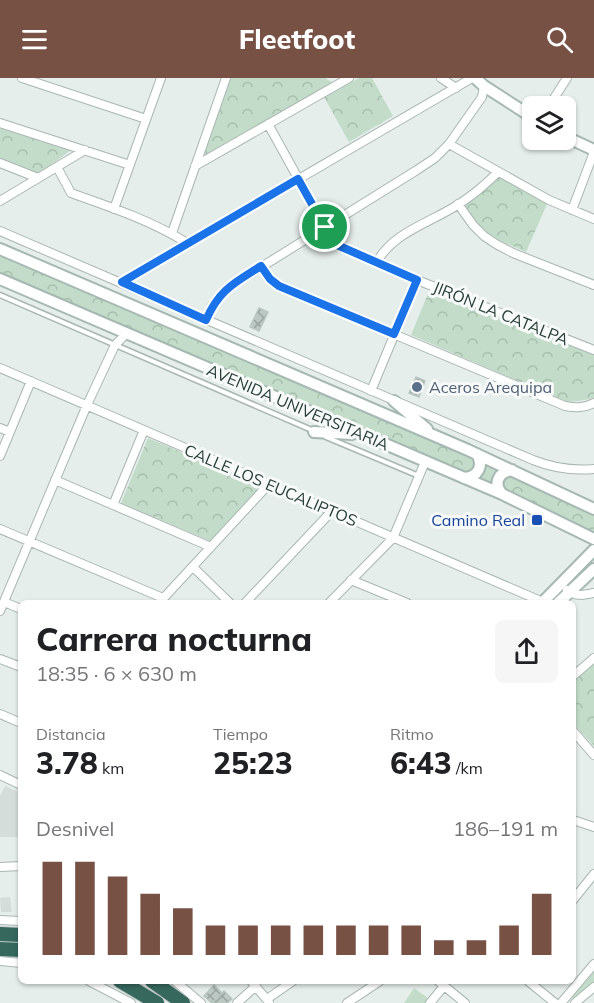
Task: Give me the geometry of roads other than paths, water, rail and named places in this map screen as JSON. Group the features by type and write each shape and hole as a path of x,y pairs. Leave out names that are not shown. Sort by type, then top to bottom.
{"highway":[{"path":"0,934 18,935"},
{"path":"0,949 18,950"},
{"path":"125,984 157,1003"},
{"path":"156,984 183,1003"}],"main road":[{"path":"480,80 522,110"},
{"path":"576,142 594,151"},
{"name":"AVENIDA UNIVERSITARIA","path":"0,249 477,454 594,509"},
{"name":"AVENIDA UNIVERSITARIA","path":"0,279 502,494 594,539"},
{"path":"394,401 437,437"},
{"path":"314,432 362,434"},
{"path":"464,478 470,478 479,471 481,465 477,454"},
{"path":"502,494 498,490 498,478 506,471 512,470"},
{"path":"545,600 594,550"},
{"path":"561,600 594,569"}],"street":[{"path":"22,78 146,119"},
{"path":"114,209 161,78"},
{"path":"172,233 226,78"},
{"path":"195,166 268,124 337,80 349,78"},
{"path":"441,78 456,88"},
{"path":"555,96 567,78"},
{"path":"122,282 456,88 480,80 482,97 449,144 427,163 226,289 212,306 206,320"},
{"path":"0,123 130,165"},
{"name":"JIRÓN LA CATALPA","path":"268,124 332,240 337,245 417,280 594,350"},
{"path":"449,144 549,200 594,219"},
{"path":"0,201 85,150"},
{"path":"572,210 594,151"},
{"path":"0,163 38,178"},
{"path":"57,167 71,193 172,233 188,243"},
{"path":"377,262 393,242 458,204 486,184 498,172"},
{"path":"458,204 473,225 496,244 594,285"},
{"path":"0,231 548,465 564,469 594,469"},
{"path":"261,266 270,279 279,286 565,406 576,408 594,403"},
{"path":"371,391 417,280"},
{"path":"0,611 87,405 115,345 127,333"},
{"name":"CALLE LOS EUCALIPTOS","path":"0,368 535,600"},
{"path":"0,456 31,381"},
{"path":"0,428 10,432"},
{"path":"113,505 144,430"},
{"path":"332,600 393,537 425,462"},
{"path":"55,480 211,547"},
{"path":"162,600 269,484"},
{"path":"248,600 332,511"},
{"path":"0,529 159,600"},
{"path":"193,567 227,600"},
{"path":"351,580 400,600"},
{"path":"561,584 569,592 577,595 594,593"},
{"path":"4,602 18,608"},
{"path":"576,673 594,658"},
{"path":"0,659 18,666"},
{"path":"0,714 18,722"},
{"path":"576,734 594,754"},
{"path":"0,776 18,784"},
{"path":"576,821 594,827"},
{"path":"0,867 18,866"},
{"path":"576,896 594,874"},
{"path":"0,920 18,921"},
{"path":"0,961 18,963"},
{"path":"561,1003 594,964"},
{"path":"95,984 131,1003"},
{"path":"179,984 201,1003"},
{"path":"237,1003 253,984 268,1001 288,984"},
{"path":"347,1003 376,984"},
{"path":"430,1003 440,984"},
{"path":"442,984 465,1003"},
{"path":"532,984 555,1003"},
{"path":"575,1003 594,987"},
{"path":"583,1003 586,994"}],"lane":[{"name":"AVENIDA UNIVERSITARIA","path":"0,295 419,476"}],"place":[{"name":"Aceros Arequipa","path":"417,387"},
{"name":"Camino Real","path":"537,520"}]}
